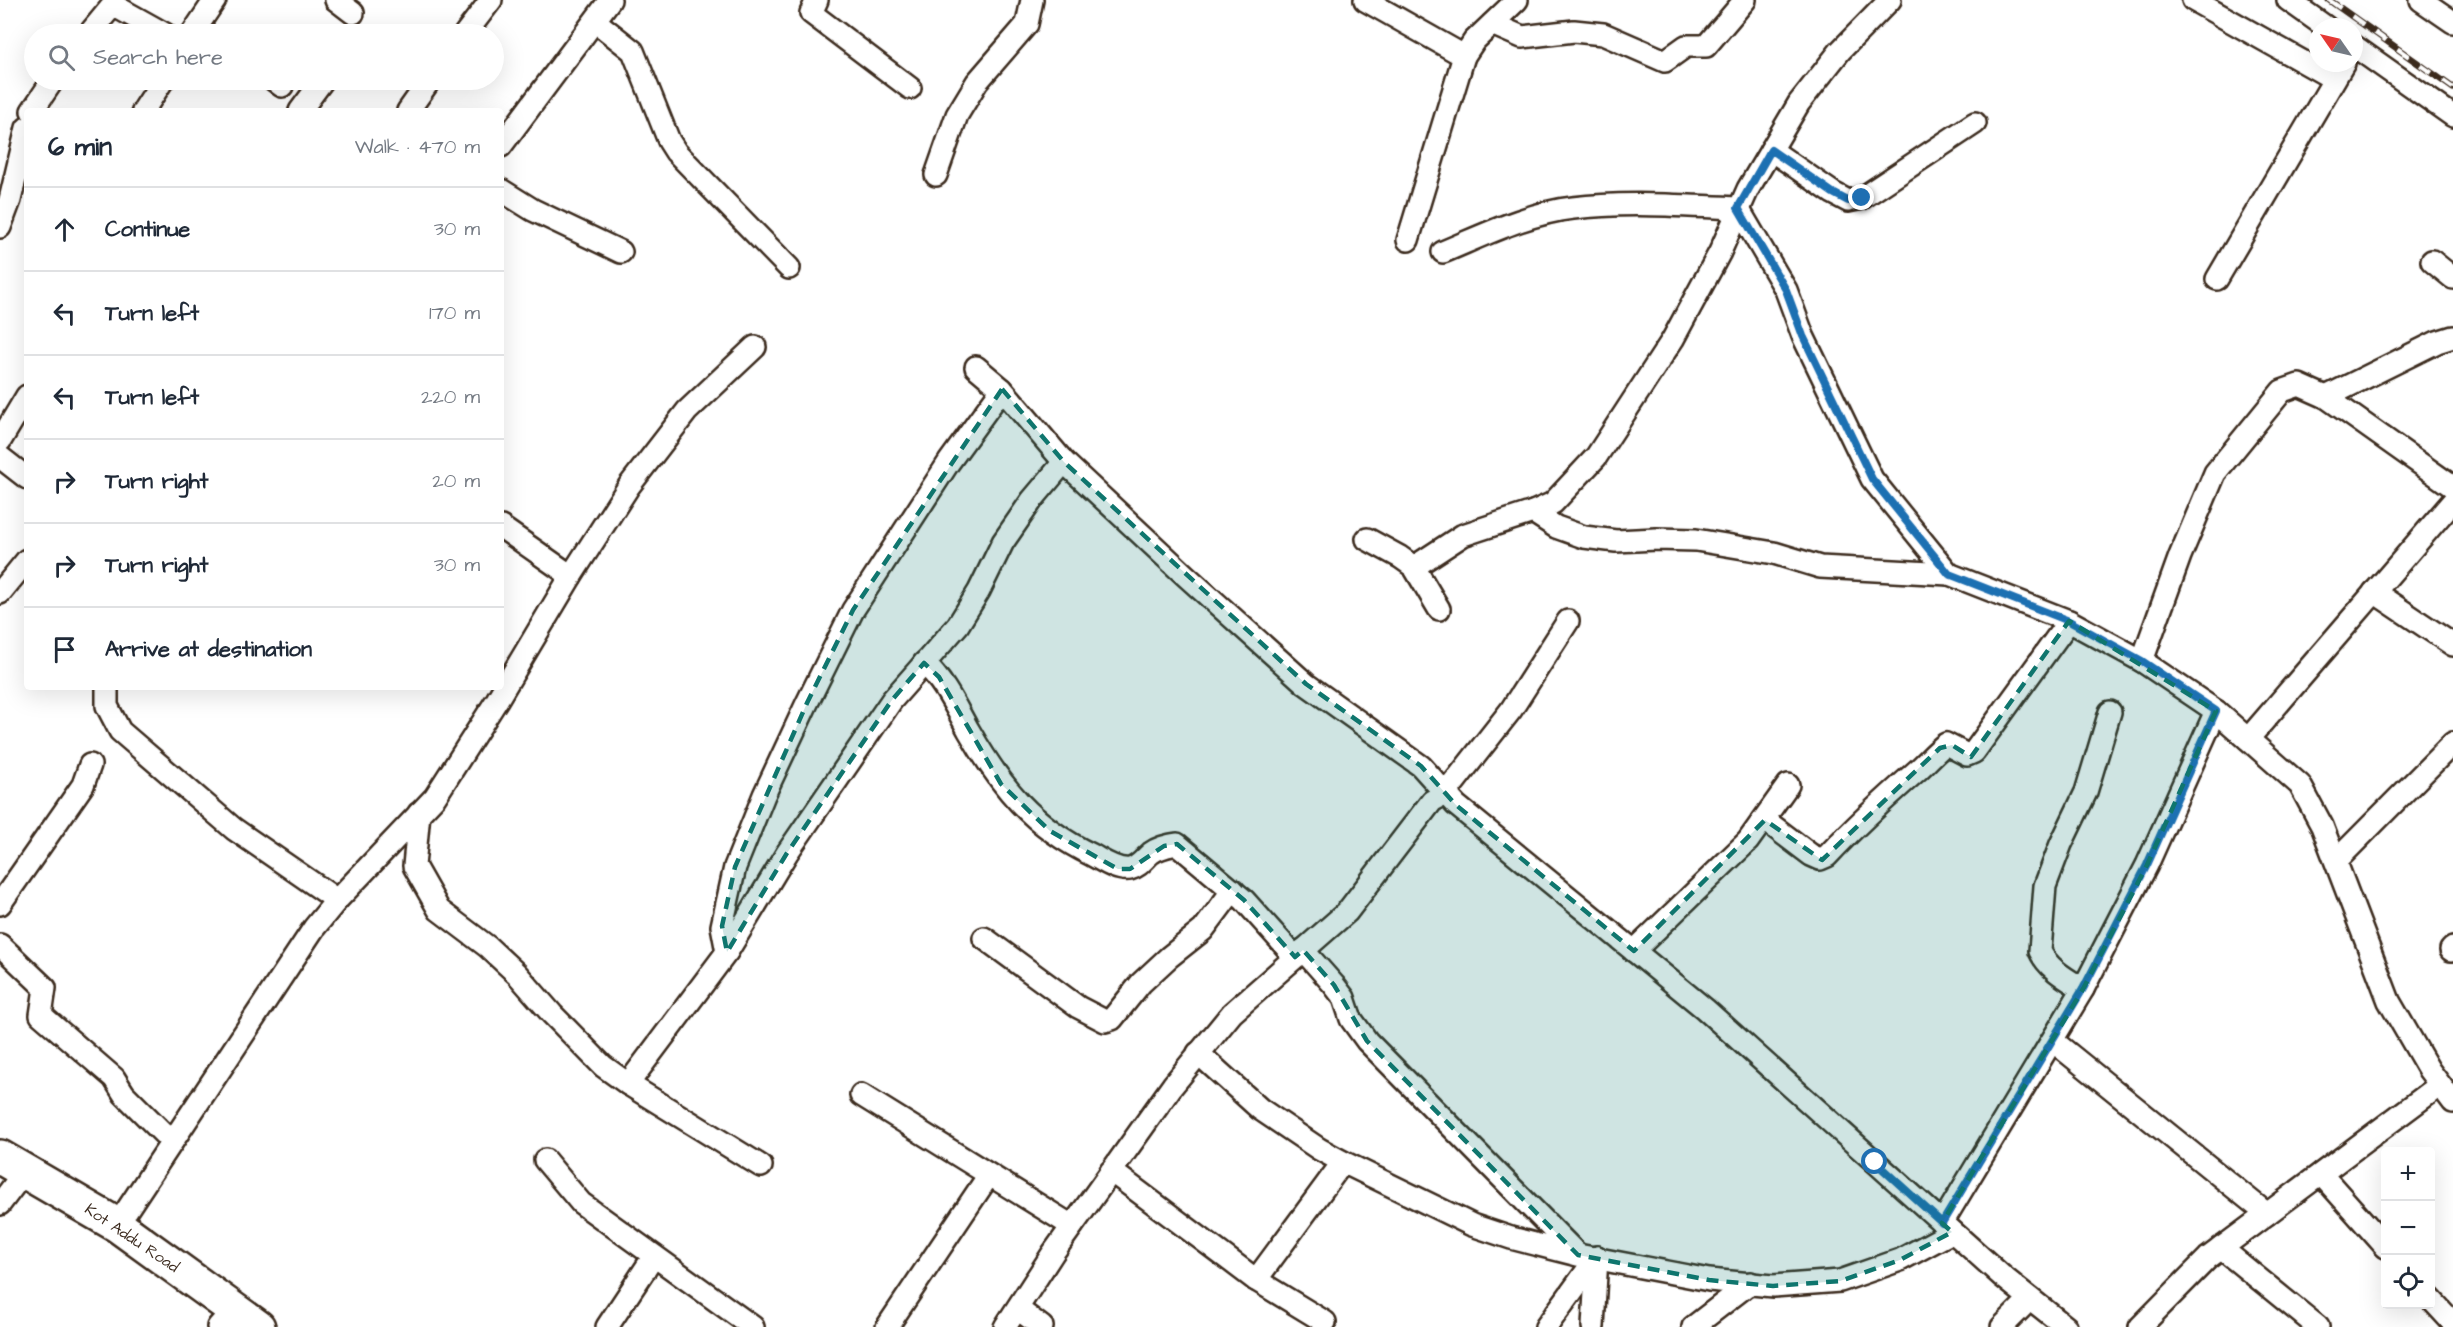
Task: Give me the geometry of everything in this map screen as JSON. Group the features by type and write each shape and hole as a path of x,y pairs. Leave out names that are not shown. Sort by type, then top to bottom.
{"main road":[{"name":"Kot Addu Road","path":"12,1164 117,1225 237,1321"}],"street":[{"path":"204,24 215,0"},
{"path":"336,0 354,13"},
{"path":"473,24 491,0"},
{"path":"504,142 610,0"},
{"path":"817,0 811,13 910,88"},
{"path":"936,176 957,115 977,82 1027,24 1032,0"},
{"path":"1365,0 1464,56"},
{"path":"1408,240 1464,56 1474,41 1516,0"},
{"path":"1492,24 1514,36 1522,37 1574,31 1603,34 1665,61 1686,46 1706,46 1745,0"},
{"path":"1414,567 1463,535 1553,503 1596,457 1673,339 1720,252 1738,208 1799,103 1840,51 1890,0"},
{"path":"2193,0 2309,56"},
{"path":"2288,0 2313,18"},
{"path":"2421,0 2453,22"},
{"path":"97,24 113,5 147,24"},
{"path":"595,21 633,51 669,141 676,152 789,268"},
{"path":"2363,53 2453,116"},
{"path":"2217,279 2338,72"},
{"path":"34,108 46,90"},
{"path":"145,108 157,90"},
{"path":"302,108 316,90"},
{"path":"410,108 423,90"},
{"path":"1771,150 1848,201 1862,198 1975,123"},
{"path":"0,228 10,200 24,141"},
{"path":"504,192 533,210 621,252"},
{"path":"1443,252 1510,224 1572,208 1643,205 1738,208"},
{"path":"1738,208 1786,290 1803,336 1872,479 1949,574"},
{"path":"2432,261 2453,278"},
{"path":"2326,397 2437,342 2453,337"},
{"path":"504,688 571,576 629,486 687,411 755,347"},
{"path":"976,367 1002,390 1064,462 1306,684 1421,766 1444,794 1706,1009 1947,1227 2066,1327"},
{"path":"2142,661 2180,556 2215,473 2282,391 2299,385 2326,397 2453,487"},
{"path":"728,952 722,926 735,867 807,703 853,610 949,462 1002,390"},
{"path":"0,441 24,401"},
{"path":"0,457 24,476"},
{"path":"628,1084 728,952 787,853 892,700 958,626 979,591 1003,542 1032,500 1064,462"},
{"path":"2248,739 2453,501"},
{"path":"1533,512 1556,527 1584,537 1616,541 1696,540 1774,553 1820,567 1949,574 2069,621 2142,661 2216,711 2300,785 2322,826 2389,1001 2429,1070 2453,1102"},
{"path":"504,529 571,576"},
{"path":"1366,538 1414,567 1438,609"},
{"path":"0,593 24,564"},
{"path":"2374,592 2453,645"},
{"path":"1005,1327 1072,1226 1173,1084 1232,1013 1347,912 1432,801 1444,794 1510,710 1568,621"},
{"path":"1765,820 1811,855 1820,860 1827,856 1861,819 1930,760 1940,748 1946,744 1967,755 1974,752 2069,621"},
{"path":"924,663 939,677 1001,784 1050,831 1086,853 1118,868 1130,869 1141,864 1152,853 1164,846 1177,844 1233,890 1334,985 1344,998 1351,1019 1367,1041 1587,1256 1593,1327"},
{"path":"108,690 107,706 120,730 234,829 337,900"},
{"path":"117,1225 314,928 337,900 435,797 503,690"},
{"path":"1198,1053 1260,1108 1319,1149 1472,1225 1511,1238 1587,1256 1709,1280 1773,1286 1840,1281 1900,1260 1947,1227 2083,989 2147,865 2216,711"},
{"path":"2083,989 2054,970 2040,951 2045,886 2061,844 2086,792 2110,712"},
{"path":"2336,861 2453,743"},
{"path":"0,904 83,785 90,765"},
{"path":"1634,951 1748,841 1788,785"},
{"path":"419,813 414,866 439,910 503,961 603,1066 628,1084 761,1166"},
{"path":"984,938 1078,1007 1105,1021 1112,1019 1141,983 1169,957 1203,930 1233,890"},
{"path":"0,945 45,988 41,1015 114,1078 124,1094 172,1142"},
{"path":"2053,1041 2267,1214"},
{"path":"2140,1327 2208,1258 2440,1085"},
{"path":"861,1095 1072,1226"},
{"path":"545,1160 581,1203 753,1327"},
{"path":"1256,1280 1343,1162"},
{"path":"0,1204 12,1164"},
{"path":"1111,1171 1256,1280 1325,1322"},
{"path":"2321,1174 2381,1242"},
{"path":"887,1327 989,1175"},
{"path":"2222,1248 2318,1327"},
{"path":"606,1327 654,1256"},
{"path":"1546,1327 1587,1256"},
{"path":"1693,1327 1750,1283"},
{"path":"2002,1327 2030,1299"},
{"path":"2435,1303 2453,1323"},
{"path":"1018,1309 1042,1327"}],"highlighted area":[{"path":"1002,389 1064,462 1306,684 1421,766 1456,805 1634,951 1765,820 1822,860 1940,748 1952,745 1971,757 2069,621 2216,711 2147,865 2083,989 1942,1223 1952,1232 1900,1260 1840,1281 1773,1286 1709,1280 1578,1255 1367,1041 1334,985 1303,950 1295,957 1244,900 1177,844 1164,846 1130,869 1118,869 1050,831 1001,784 939,677 924,663 892,700 787,853 727,952 722,926 735,867 807,703 853,610"}],"railway":[{"path":"2329,0 2453,88"}],"route":[{"path":"1862,198 1848,201 1771,150 1738,208 1786,290 1803,336 1872,479 1949,574 2069,621 2142,661 2216,711 2147,865 2083,989 1942,1223 1875,1162"}]}
